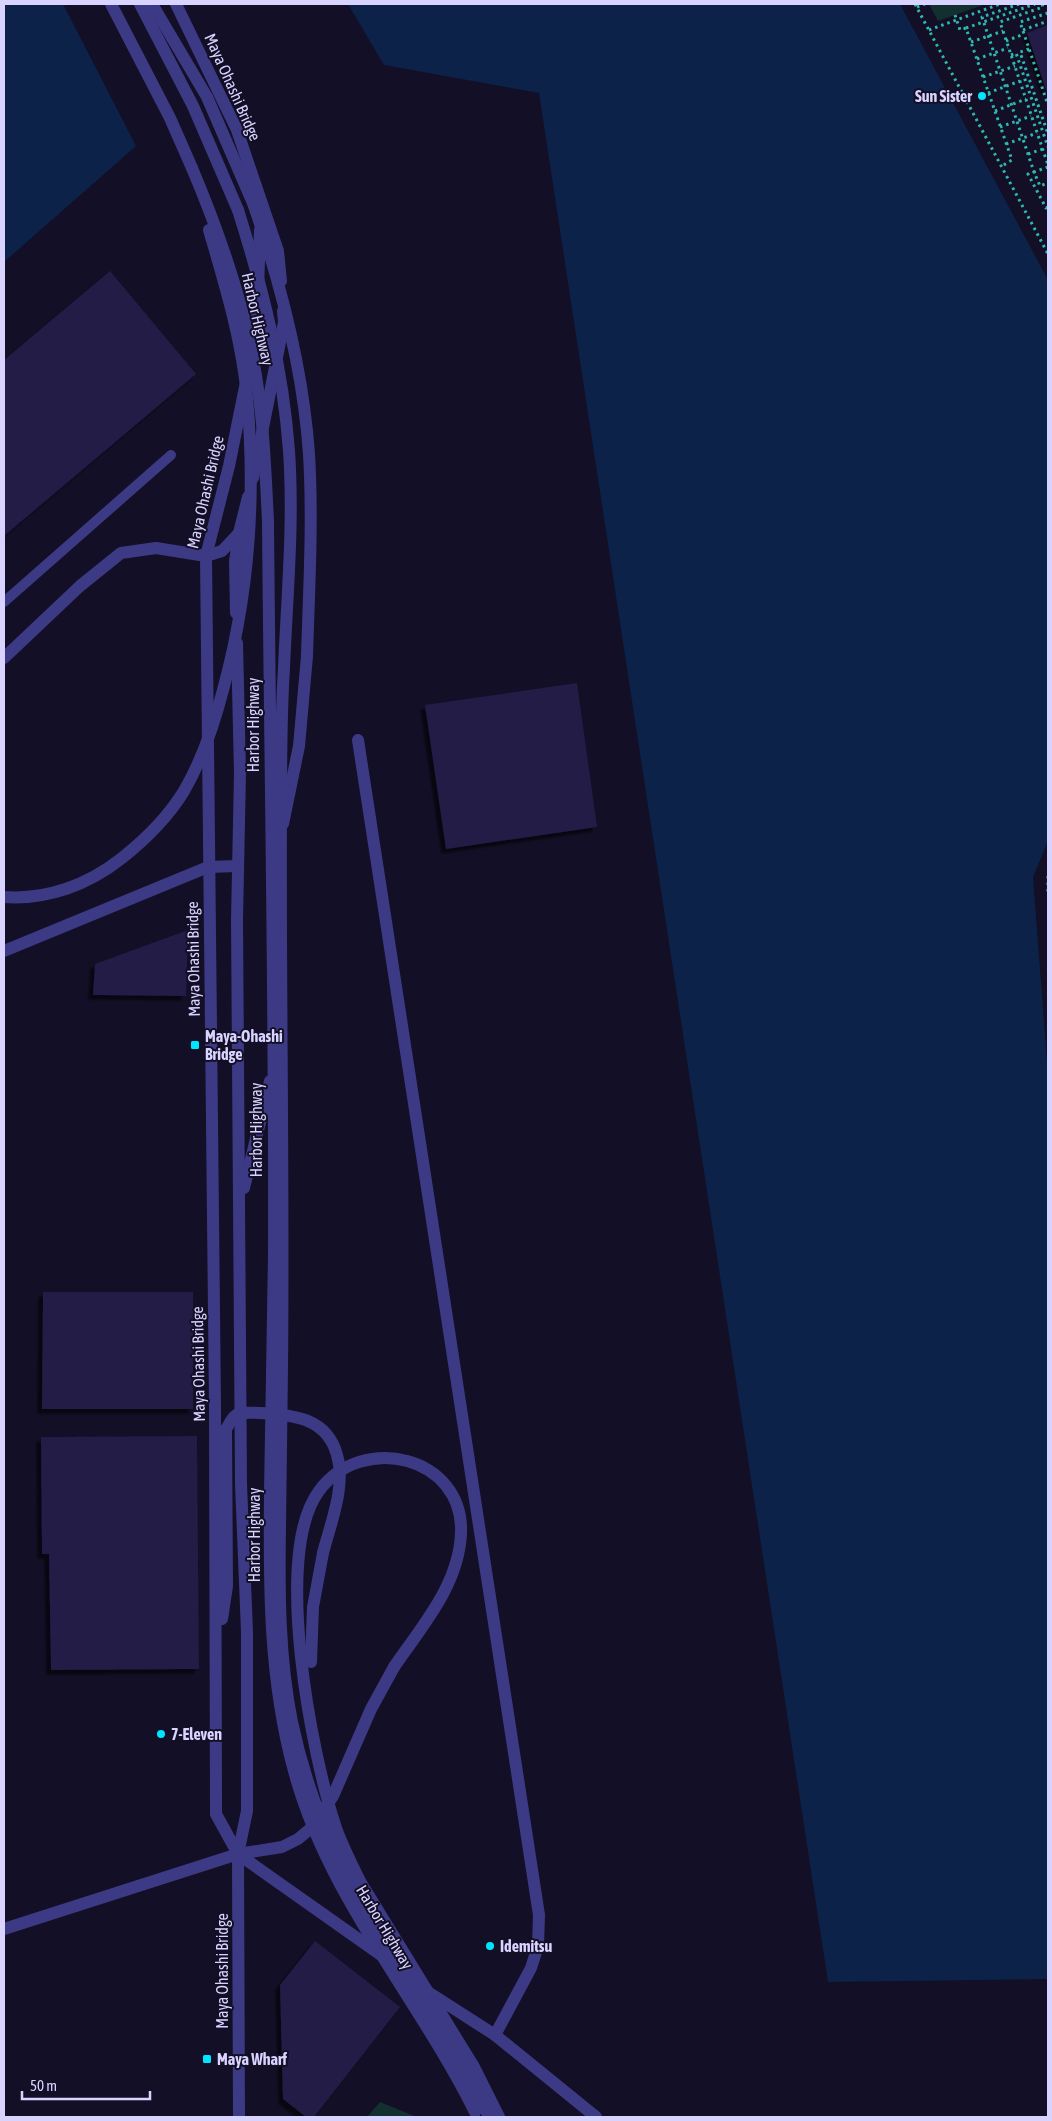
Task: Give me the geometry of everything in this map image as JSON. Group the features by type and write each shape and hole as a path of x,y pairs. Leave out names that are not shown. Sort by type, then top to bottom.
{"street":[{"name":"Harbor Highway","path":"112,4 170,118 225,252 248,336 259,405 266,484 274,1254 270,1585 276,1686 295,1775 332,1870 372,1942 452,2066 477,2117"},
{"name":"Harbor Highway","path":"140,4 193,106 238,210 268,313 285,408 289,456 290,523 281,770 283,1257 280,1590 282,1649 291,1714 304,1768 321,1819 342,1866 382,1939 461,2061 489,2117"},
{"path":"152,4 207,97 233,153 266,242 290,324 309,455 307,656 299,746 280,850 270,1089 240,1204"},
{"name":"Maya Ohashi Bridge","path":"176,4 225,101 257,185 278,251 284,322 256,467 238,533 235,560 240,773 238,866 241,1484 247,1632 247,1802 238,1854 239,2117"},
{"path":"4,897 30,897 70,889 112,866 163,820 184,790 202,755 217,713 230,663 242,605 250,520 247,397 240,347 230,300 192,168"},
{"name":"Maya Ohashi Bridge","path":"238,1854 216,1814 206,556 229,466 257,322 261,244 257,185"},
{"path":"4,658 80,586 121,553 156,548 206,556 222,551 238,533"},
{"path":"358,740 539,1915 538,1946 531,1968 495,2035"},
{"path":"4,951 208,867 238,866"},
{"path":"216,1656 227,1586 226,1429 234,1417 242,1413 288,1414 301,1418 319,1426 333,1442 339,1464 340,1477 335,1507 323,1553 312,1614 311,1674 325,1763 342,1827 367,1880 480,2064 507,2117"},
{"path":"4,1929 238,1854 282,1847 310,1829 333,1796 371,1709 394,1667 447,1588 457,1561 461,1532 456,1503 440,1479 419,1464 382,1458 357,1462 335,1474 312,1501 303,1526 298,1563 299,1611 312,1727 328,1797 337,1828 349,1858 361,1883 474,2067 499,2117"},
{"path":"238,1854 390,1960 438,2001 495,2035 596,2117"}],"lane":[{"path":"4,602 171,454"}],"path":[{"path":"925,4 916,5 1048,254"},
{"path":"929,30 956,17 1000,4"},
{"path":"1019,4 982,17 1034,172 1040,186 1048,183"},
{"path":"956,17 960,30 1035,4"},
{"path":"1042,4 1043,7 1000,22 1048,166 1028,174 1046,208 1048,207"},
{"path":"1048,13 1020,22 1048,105"},
{"path":"1006,40 1048,22"},
{"path":"966,28 1012,160 1002,166"},
{"path":"971,42 1003,31"},
{"path":"977,59 1008,48"},
{"path":"1029,49 1020,52 1048,147"},
{"path":"1011,54 1016,53 1048,134"},
{"path":"983,77 1015,66"},
{"path":"988,93 1020,81"},
{"path":"995,111 1026,99"},
{"path":"1000,127 1031,116"},
{"path":"1006,144 1037,133"},
{"path":"1028,154 1043,149"},
{"path":"1048,876 1048,892"}],"green space":[{"path":"929,4 986,4 938,21"},
{"path":"380,2102 417,2117 367,2117"}],"water":[{"path":"4,4 63,4 136,146 4,262"},
{"path":"348,4 900,4 1048,280 1048,841 1033,877 1048,1075 1048,1979 828,1982 539,93 384,65"}],"building":[{"path":"1048,25 1048,90 1046,90 1027,33"},
{"path":"110,271 196,374 4,536 4,360"},
{"path":"577,683 597,827 446,849 425,705"},
{"path":"188,930 186,996 93,995 95,964"},
{"path":"43,1292 193,1292 193,1409 42,1409"},
{"path":"197,1436 199,1669 51,1670 49,1554 42,1554 41,1437"},
{"path":"315,1941 400,2007 314,2117 306,2117 283,2099 280,1985"}],"place":[{"name":"Sun Sister","path":"982,96"},
{"name":"Maya-Ohashi Bridge","path":"195,1045"},
{"name":"7-Eleven","path":"161,1734"},
{"name":"Idemitsu","path":"490,1946"},
{"name":"Maya Wharf","path":"207,2059"}]}
